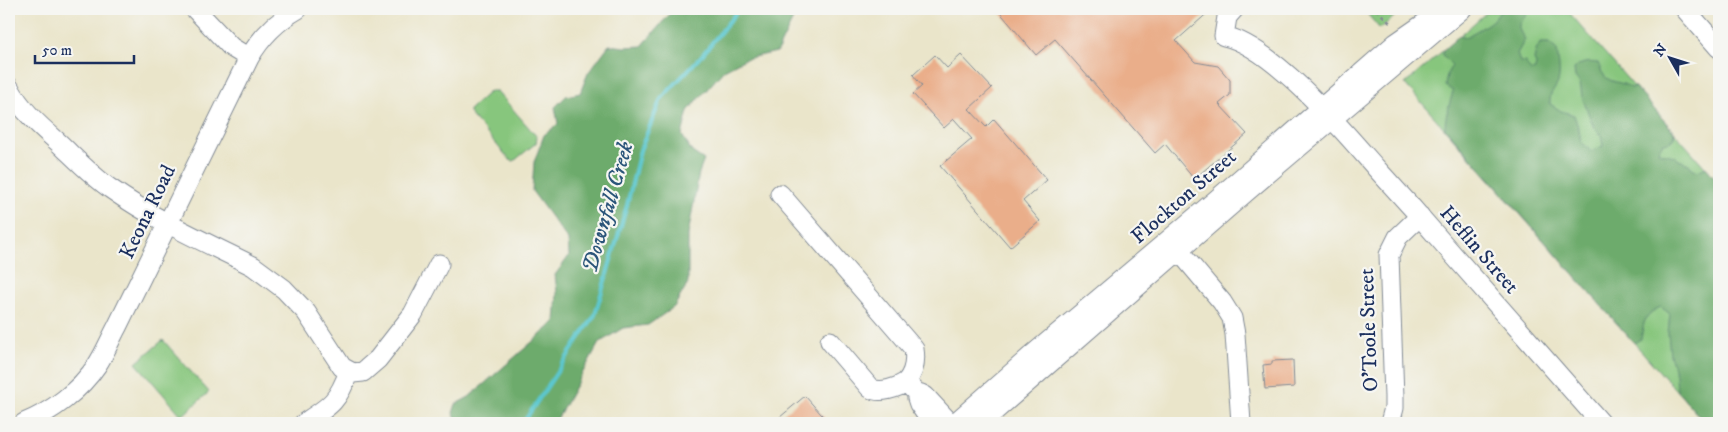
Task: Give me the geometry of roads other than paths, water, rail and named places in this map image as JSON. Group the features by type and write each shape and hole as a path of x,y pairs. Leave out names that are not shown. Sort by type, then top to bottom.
{"street":[{"path":"195,9 231,47 249,58"},
{"name":"Keona Road","path":"24,423 42,414 65,398 96,366 249,58 256,46 271,29 298,9"},
{"name":"Heflin Street","path":"1234,9 1227,17 1224,36 1238,40 1292,78 1420,216 1601,423"},
{"name":"Flockton Street","path":"980,423 1179,251 1326,113 1400,39 1445,9"},
{"name":"Flockton Street","path":"955,423 1326,113 1462,9"},
{"path":"1685,9 1719,48"},
{"path":"9,86 24,110 102,182 137,206 253,266 270,278 306,312 338,363 349,372 362,372 378,359 413,314 439,264"},
{"path":"780,194 914,349 915,365 912,375 912,389 919,404 932,423"},
{"name":"O'Toole Street","path":"1390,423 1394,408 1394,397 1389,255 1398,237 1420,216"},
{"path":"1179,251 1222,302 1232,318 1235,334 1241,423"},
{"path":"830,340 874,390 912,389 926,396 950,423"},
{"path":"304,423 332,404 343,388 349,372"}],"waterway":[{"name":"Downfall Creek","path":"523,423 595,315 627,205 640,150 661,99 703,54 739,9"}]}
